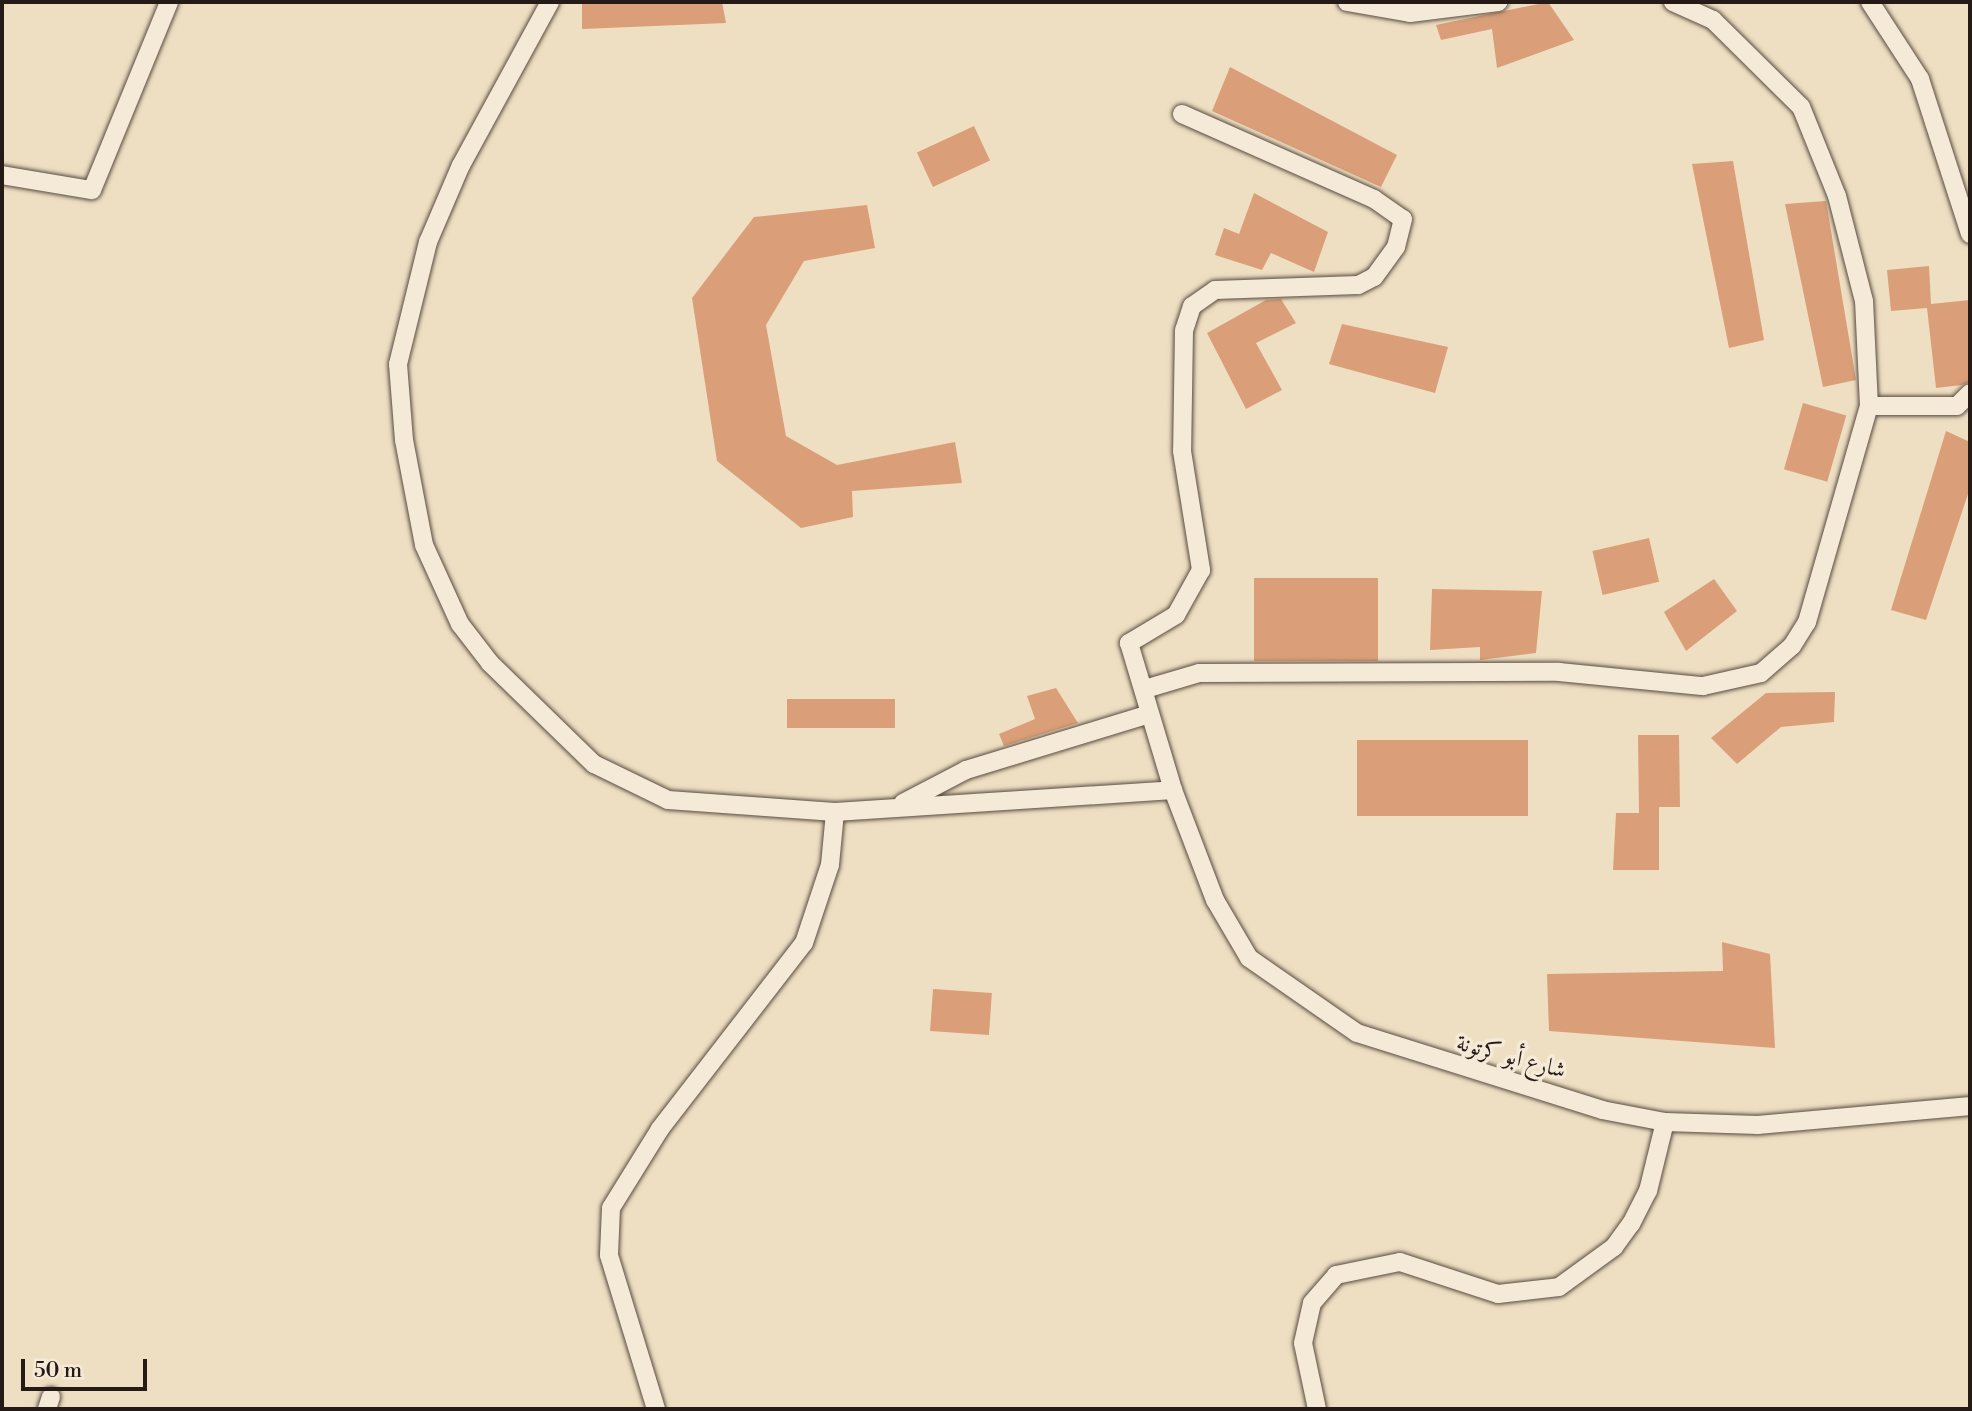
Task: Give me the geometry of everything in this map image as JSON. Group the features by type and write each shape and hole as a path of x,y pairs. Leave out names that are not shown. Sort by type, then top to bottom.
{"street":[{"path":"2,175 92,190 169,2"},
{"path":"550,2 461,165 406,312 398,364 404,440 424,545 460,624 490,663 594,764 668,800 835,812 903,803 1173,790"},
{"path":"1347,2 1410,13 1498,2"},
{"path":"1145,689 1199,673 1559,672 1703,686 1761,673 1776,665 1807,622 1869,406 1864,301 1837,196 1801,107 1713,20 1674,2"},
{"path":"1870,2 1920,79 1970,234"},
{"name":"شارع أبو كرتونة","path":"1182,114 1374,199 1403,219 1387,262 1358,285 1214,290 1192,306 1179,381 1182,451 1201,570 1176,615 1129,643 1145,689 1149,714 1173,790 1215,900 1249,958 1327,1016 1446,1065 1665,1122 1824,1123 1970,1106"},
{"path":"1869,406 1957,406 1970,393"},
{"path":"903,803 966,770 1077,731 1149,714"},
{"path":"656,1409 609,1255 611,1208 660,1129 804,943 830,865 835,812"},
{"path":"1317,1409 1303,1343 1312,1303 1336,1275 1400,1262 1498,1294 1559,1287 1614,1247 1631,1224 1648,1191 1665,1122"}],"building":[{"path":"582,2 722,2 726,23 582,29"},
{"path":"1548,2 1574,40 1497,68 1492,29 1441,40 1436,25"},
{"path":"1230,67 1397,155 1381,187 1212,111"},
{"path":"974,126 990,160 933,187 917,153"},
{"path":"1733,161 1764,340 1729,348 1692,164"},
{"path":"1254,193 1328,232 1314,272 1271,253 1262,270 1215,255 1224,228 1239,234"},
{"path":"1826,201 1856,380 1823,387 1785,204"},
{"path":"867,205 875,248 804,261 766,325 786,436 837,465 955,442 962,483 852,491 853,517 801,528 717,461 692,298 754,217"},
{"path":"1929,266 1931,304 1970,300 1970,382 1962,385 1936,388 1927,308 1891,311 1887,270"},
{"path":"1281,299 1296,323 1256,343 1282,390 1246,409 1207,333 1266,300"},
{"path":"1342,324 1448,347 1435,393 1329,364"},
{"path":"1803,403 1846,415 1827,482 1784,469"},
{"path":"1946,431 1970,442 1970,488 1926,620 1891,610"},
{"path":"1649,538 1659,582 1603,595 1592,551"},
{"path":"1254,578 1378,578 1378,661 1254,661"},
{"path":"1714,579 1737,611 1686,651 1664,612"},
{"path":"1432,589 1542,591 1536,653 1480,660 1480,647 1430,650"},
{"path":"1056,688 1078,723 1004,746 999,734 1035,719 1027,696"},
{"path":"1835,692 1834,722 1781,727 1737,764 1711,738 1766,693"},
{"path":"787,699 895,699 895,728 787,728"},
{"path":"1638,735 1679,735 1680,807 1659,807 1659,870 1613,870 1616,813 1639,813"},
{"path":"1357,740 1528,740 1528,816 1357,816"},
{"path":"1722,942 1770,954 1775,1048 1549,1031 1547,974 1723,971"},
{"path":"933,989 992,993 989,1035 930,1031"}]}
